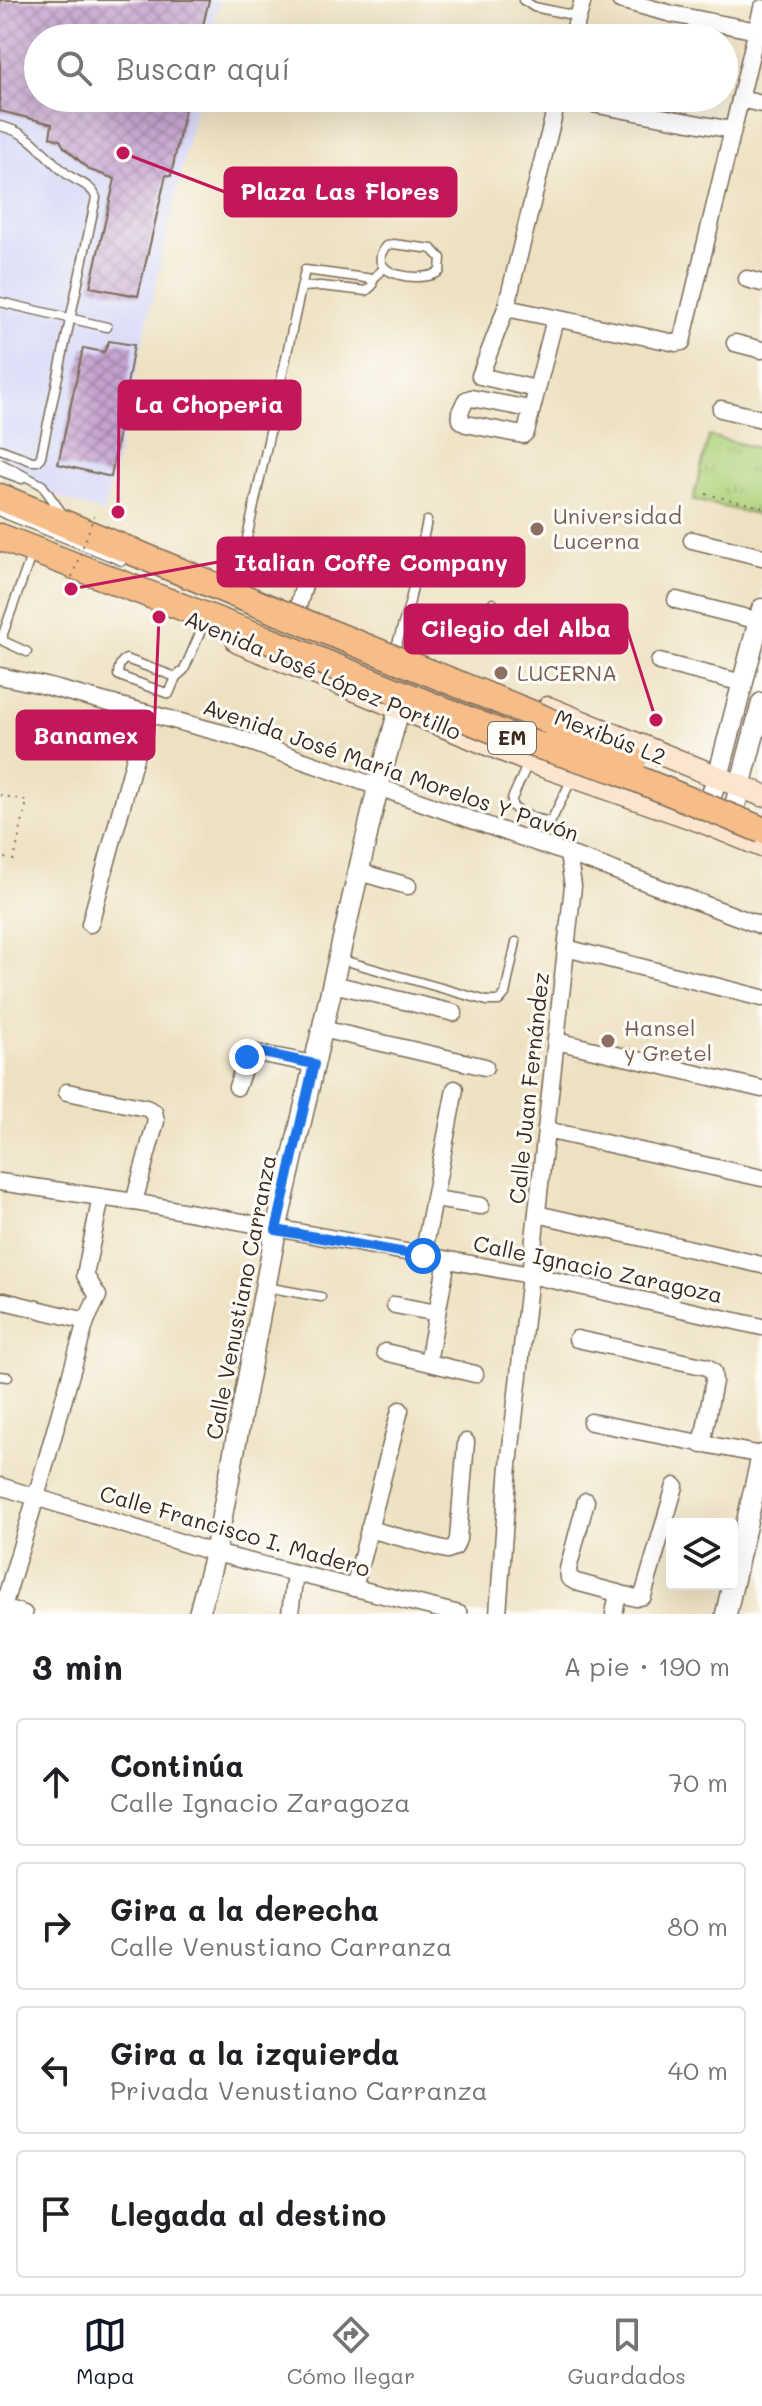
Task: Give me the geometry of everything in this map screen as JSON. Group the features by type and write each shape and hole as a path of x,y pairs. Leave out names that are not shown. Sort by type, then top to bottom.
{"main road":[{"name":"EM","path":"0,497 81,520 125,568 265,639 511,737 748,813"},
{"name":"EM","path":"0,537 33,551 125,568 287,609 540,717 748,813"},
{"name":"Avenida José López Portillo","path":"125,568 235,585 268,595 287,609 404,650 708,798 748,813 762,846"},
{"name":"Avenida José López Portillo","path":"125,568 203,626 529,761 573,775 708,798 748,813"}],"street":[{"path":"620,0 673,7 732,24"},
{"path":"738,107 756,59 762,8"},
{"path":"738,26 757,31"},
{"path":"740,99 762,104"},
{"path":"476,398 480,376 506,308 555,112"},
{"path":"635,112 732,130"},
{"path":"506,308 682,342 737,112"},
{"path":"530,409 476,398 466,400 462,405 461,420 466,424 518,436 526,432 555,319"},
{"path":"735,343 762,350"},
{"path":"480,376 536,389"},
{"path":"721,409 762,419"},
{"path":"692,540 762,557"},
{"path":"287,609 314,561 360,569"},
{"path":"676,600 760,615 708,798"},
{"path":"659,662 743,683"},
{"name":"Avenida José María Morelos Y Pavón","path":"0,676 233,736 762,926"},
{"path":"748,813 762,703"},
{"name":"Calle Venustiano Carranza","path":"199,1614 215,1553 276,1230 378,787 399,709"},
{"path":"90,924 147,713"},
{"name":"Calle Juan Fernández","path":"498,1614 509,1465 573,886 568,854"},
{"path":"359,872 408,886"},
{"path":"566,948 762,998"},
{"path":"333,984 454,1013"},
{"path":"322,1029 485,1067"},
{"path":"556,1041 762,1089"},
{"path":"237,1087 247,1057 252,1052 314,1064"},
{"path":"423,1256 455,1089"},
{"path":"67,1092 154,1112 156,1121 134,1202"},
{"path":"546,1130 762,1178"},
{"name":"Calle Ignacio Zaragoza","path":"0,1182 134,1202 530,1275 762,1327"},
{"path":"24,1614 2,1611 86,1321 98,1296 85,1275 101,1197"},
{"path":"434,1199 481,1206"},
{"path":"537,1214 762,1265"},
{"path":"428,1362 447,1260"},
{"path":"4,1301 86,1321"},
{"path":"395,1305 437,1313"},
{"path":"577,1339 707,1367 713,1372 702,1445"},
{"path":"385,1352 475,1374"},
{"path":"354,1588 400,1410"},
{"path":"591,1422 762,1455 726,1614"},
{"path":"369,1529 447,1550 455,1547 466,1442"},
{"name":"Calle Francisco I. Madero","path":"0,1486 215,1553 459,1614"},
{"path":"586,1501 568,1569 569,1578 636,1598 643,1596 675,1486"},
{"path":"290,1614 295,1573"},
{"path":"614,1614 618,1593"}],"lane":[{"path":"523,0 534,7 580,8"},
{"path":"0,126 14,129 39,145 67,174 96,193 41,456 38,461 32,461 0,449"},
{"path":"393,244 432,249 441,258 440,271 430,277 395,274 384,268 382,251 393,244"},
{"path":"302,287 366,291 384,268"},
{"path":"235,585 305,270 373,279"},
{"path":"0,302 107,327"},
{"path":"0,463 42,485 58,504 81,520"},
{"path":"0,471 42,485"},
{"path":"0,512 125,568"},
{"path":"404,650 410,601 427,521"},
{"path":"27,652 3,641 3,634 33,551"},
{"path":"404,650 422,625 481,644 493,603"},
{"path":"176,677 126,659 118,671 122,677 166,694 172,691 176,677 184,670 203,626"},
{"name":"Mexibús L2","path":"638,767 548,735 708,798"},
{"path":"529,761 512,799 512,806 545,821 551,821 556,816 573,775"},
{"path":"339,959 487,1001 499,1001 505,994 516,942"},
{"path":"265,1287 321,1297"}],"path":[{"path":"706,494 762,507"},
{"path":"72,577 81,520"},
{"path":"0,795 27,801 14,860 0,857"}],"shaded area":[{"path":"0,0 220,0 214,24 24,24 24,112 195,112 104,514 0,474"}],"green space":[{"path":"709,436 762,449 762,516 693,500"}],"building":[{"path":"0,0 209,0 203,24 24,24 24,112 184,112 171,176 166,175 138,296 90,287 115,179 90,170 60,140 50,137 52,124 0,111"},
{"path":"109,341 134,345 111,477 58,464 83,348 104,352"}],"place":[{"name":"Plaza Las Flores","path":"123,153"},
{"name":"La Choperia","path":"118,512"},
{"name":"Universidad Lucerna","path":"537,529"},
{"name":"Italian Coffe Company","path":"71,589"},
{"name":"Banamex","path":"159,617"},
{"name":"LUCERNA","path":"501,673"},
{"name":"Cilegio del Alba","path":"656,720"},
{"name":"Hansel y Gretel","path":"608,1041"}],"route":[{"path":"247,1057 252,1052 259,1052 314,1064 276,1230 423,1256"}]}
